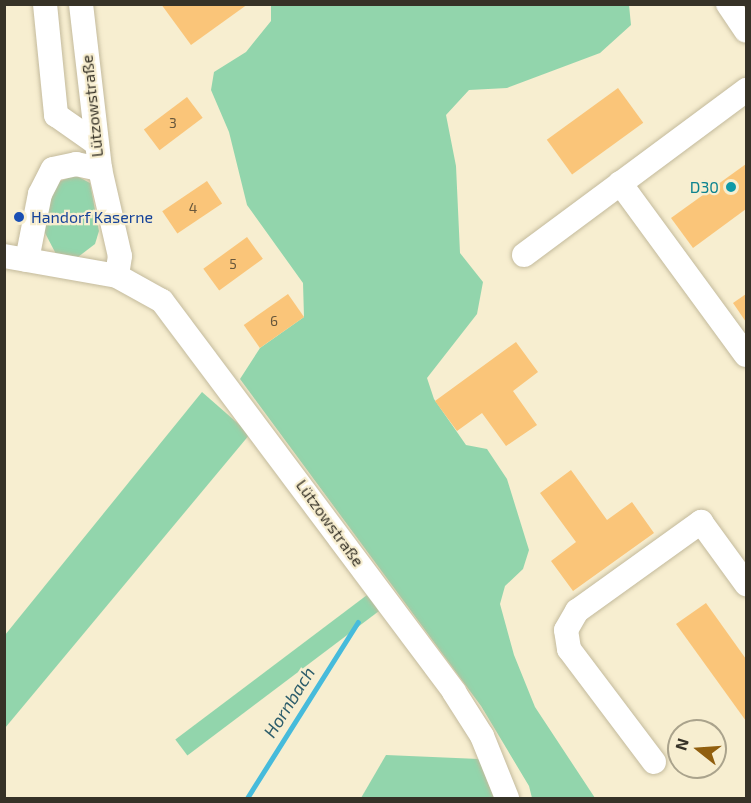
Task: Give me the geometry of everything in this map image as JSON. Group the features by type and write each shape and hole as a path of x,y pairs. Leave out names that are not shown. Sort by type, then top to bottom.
{"street":[{"path":"45,4 56,115 96,143"},
{"name":"Lützowstraße","path":"81,4 99,169 120,256 117,276"},
{"path":"728,4 747,31"},
{"path":"524,255 747,90"},
{"path":"16,258 40,194 53,169 76,164 99,169"},
{"path":"620,183 747,355"},
{"name":"Lützowstraße","path":"16,258 117,276 162,301 200,347 454,692 482,736 507,798"},
{"path":"654,762 569,649 566,630 577,611 701,522 747,584"}],"green space":[{"path":"271,5 629,5 631,25 600,53 507,88 469,90 446,115 456,166 460,253 483,282 477,314 427,378 434,399 466,445 487,449 507,479 529,550 523,569 505,586 500,604 514,655 535,707 595,798 532,798 529,786 481,706 240,379 260,348 304,317 303,283 247,205 229,132 211,90 214,72 246,52 271,21"},
{"path":"75,175 90,183 99,231 95,244 78,257 56,254 44,231 54,184"},
{"path":"202,392 250,434 5,728 5,635"},
{"path":"371,592 383,608 187,755 175,739"},
{"path":"386,755 479,759 494,798 361,798"}],"building":[{"path":"161,4 248,4 191,45"},
{"path":"618,88 643,123 572,175 547,140"},
{"path":"187,97 203,118 160,150 144,129"},
{"name":"D30","path":"746,164 746,209 693,248 671,218"},
{"path":"207,181 222,203 177,234 162,211"},
{"path":"247,237 263,259 219,291 203,269"},
{"path":"288,294 304,317 260,348 244,325"},
{"path":"746,294 746,322 733,303"},
{"path":"516,342 538,372 513,391 537,425 506,446 482,413 457,431 435,401"},
{"path":"571,470 607,520 632,502 654,533 573,591 551,561 576,542 540,493"},
{"path":"706,603 746,659 746,721 676,624"}],"waterway":[{"name":"Hornbach","path":"247,798 358,622"}],"place":[{"name":"D30","path":"731,187"},
{"name":"Handorf Kaserne","path":"19,217"}]}
